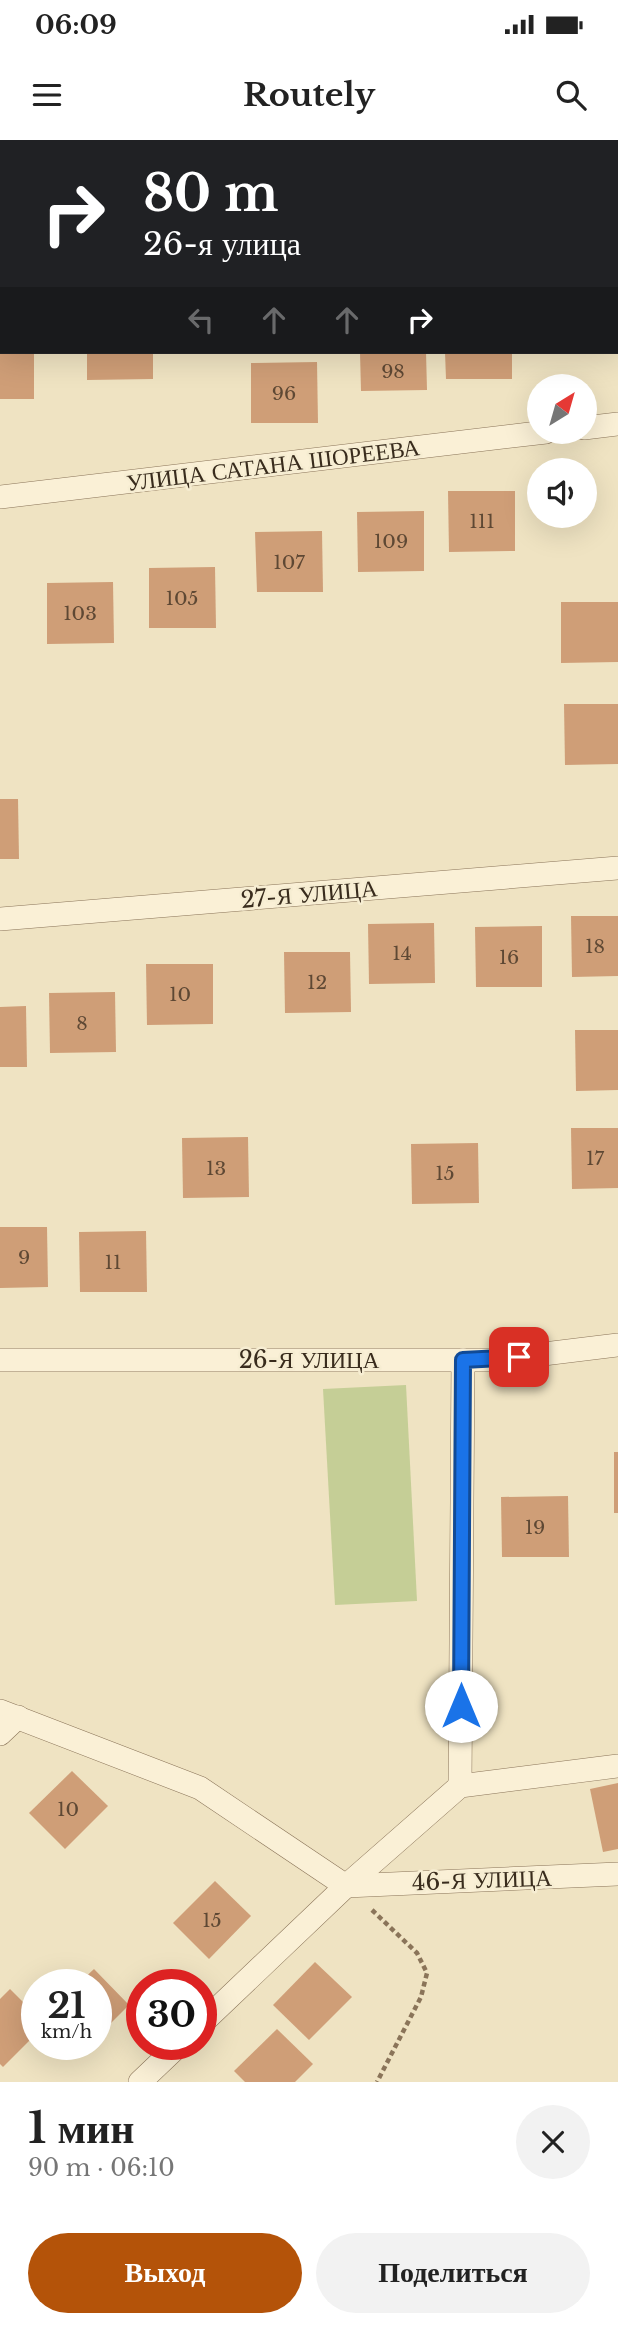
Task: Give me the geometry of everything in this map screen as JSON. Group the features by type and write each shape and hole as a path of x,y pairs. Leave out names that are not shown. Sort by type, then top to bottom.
{"street":[{"path":"597,426 618,424"},
{"name":"УЛИЦА САТАНА ШОРЕЕВА","path":"0,497 527,434"},
{"name":"27-Я УЛИЦА","path":"0,919 618,868"},
{"name":"26-Я УЛИЦА","path":"0,1360 494,1360 618,1345"},
{"path":"463,1360 460,1786 618,1766"},
{"path":"0,1734 9,1714 200,1788 346,1885"},
{"name":"46-Я УЛИЦА","path":"217,2009 346,1885 460,1786"},
{"name":"46-Я УЛИЦА","path":"346,1885 618,1874"},
{"path":"140,2082 163,2060"}],"path":[{"path":"346,1885 417,1953 428,1973 421,1997 377,2082"}],"green space":[{"path":"406,1385 417,1601 335,1605 323,1389"}],"building":[{"path":"0,354 34,354 34,399 0,399"},
{"path":"87,354 153,354 153,379 87,380"},
{"path":"360,354 426,354 427,390 361,391"},
{"path":"445,354 512,354 512,379 446,379"},
{"path":"317,362 318,423 251,423 251,363"},
{"path":"448,491 515,491 515,551 449,552"},
{"path":"424,511 424,571 358,572 357,512"},
{"path":"322,531 323,592 257,592 255,532"},
{"path":"215,567 216,628 149,628 149,568"},
{"path":"113,582 114,643 47,644 47,583"},
{"path":"561,602 618,602 618,662 561,663"},
{"path":"564,704 618,704 618,764 565,765"},
{"path":"0,799 18,799 19,859 0,859"},
{"path":"571,916 618,916 618,976 572,977"},
{"path":"434,923 435,983 369,984 368,924"},
{"path":"542,926 542,987 476,987 475,927"},
{"path":"284,952 350,952 351,1012 285,1013"},
{"path":"146,964 213,964 213,1024 147,1025"},
{"path":"115,992 116,1052 50,1053 49,993"},
{"path":"26,1006 27,1067 0,1067 0,1007"},
{"path":"575,1030 618,1030 618,1090 576,1091"},
{"path":"571,1128 618,1128 618,1188 572,1189"},
{"path":"248,1137 249,1197 183,1198 182,1138"},
{"path":"478,1143 479,1203 412,1204 411,1144"},
{"path":"0,1227 47,1227 48,1287 0,1288"},
{"path":"146,1231 147,1292 80,1292 79,1232"},
{"path":"614,1452 618,1452 618,1513 614,1513"},
{"path":"568,1496 569,1557 502,1557 501,1497"},
{"path":"72,1771 108,1806 65,1849 29,1813"},
{"path":"618,1783 618,1849 603,1852 590,1789"},
{"path":"215,1881 251,1916 209,1959 173,1923"},
{"path":"315,1962 352,1997 309,2040 273,2005"},
{"path":"112,1988 126,2002 126,2008 112,2022"},
{"path":"10,1989 21,2000 21,2049 3,2067 0,2064 0,1999"},
{"path":"277,2029 313,2064 295,2082 245,2082 234,2071"}],"route":[{"path":"461,1706 463,1360 519,1357"}]}
